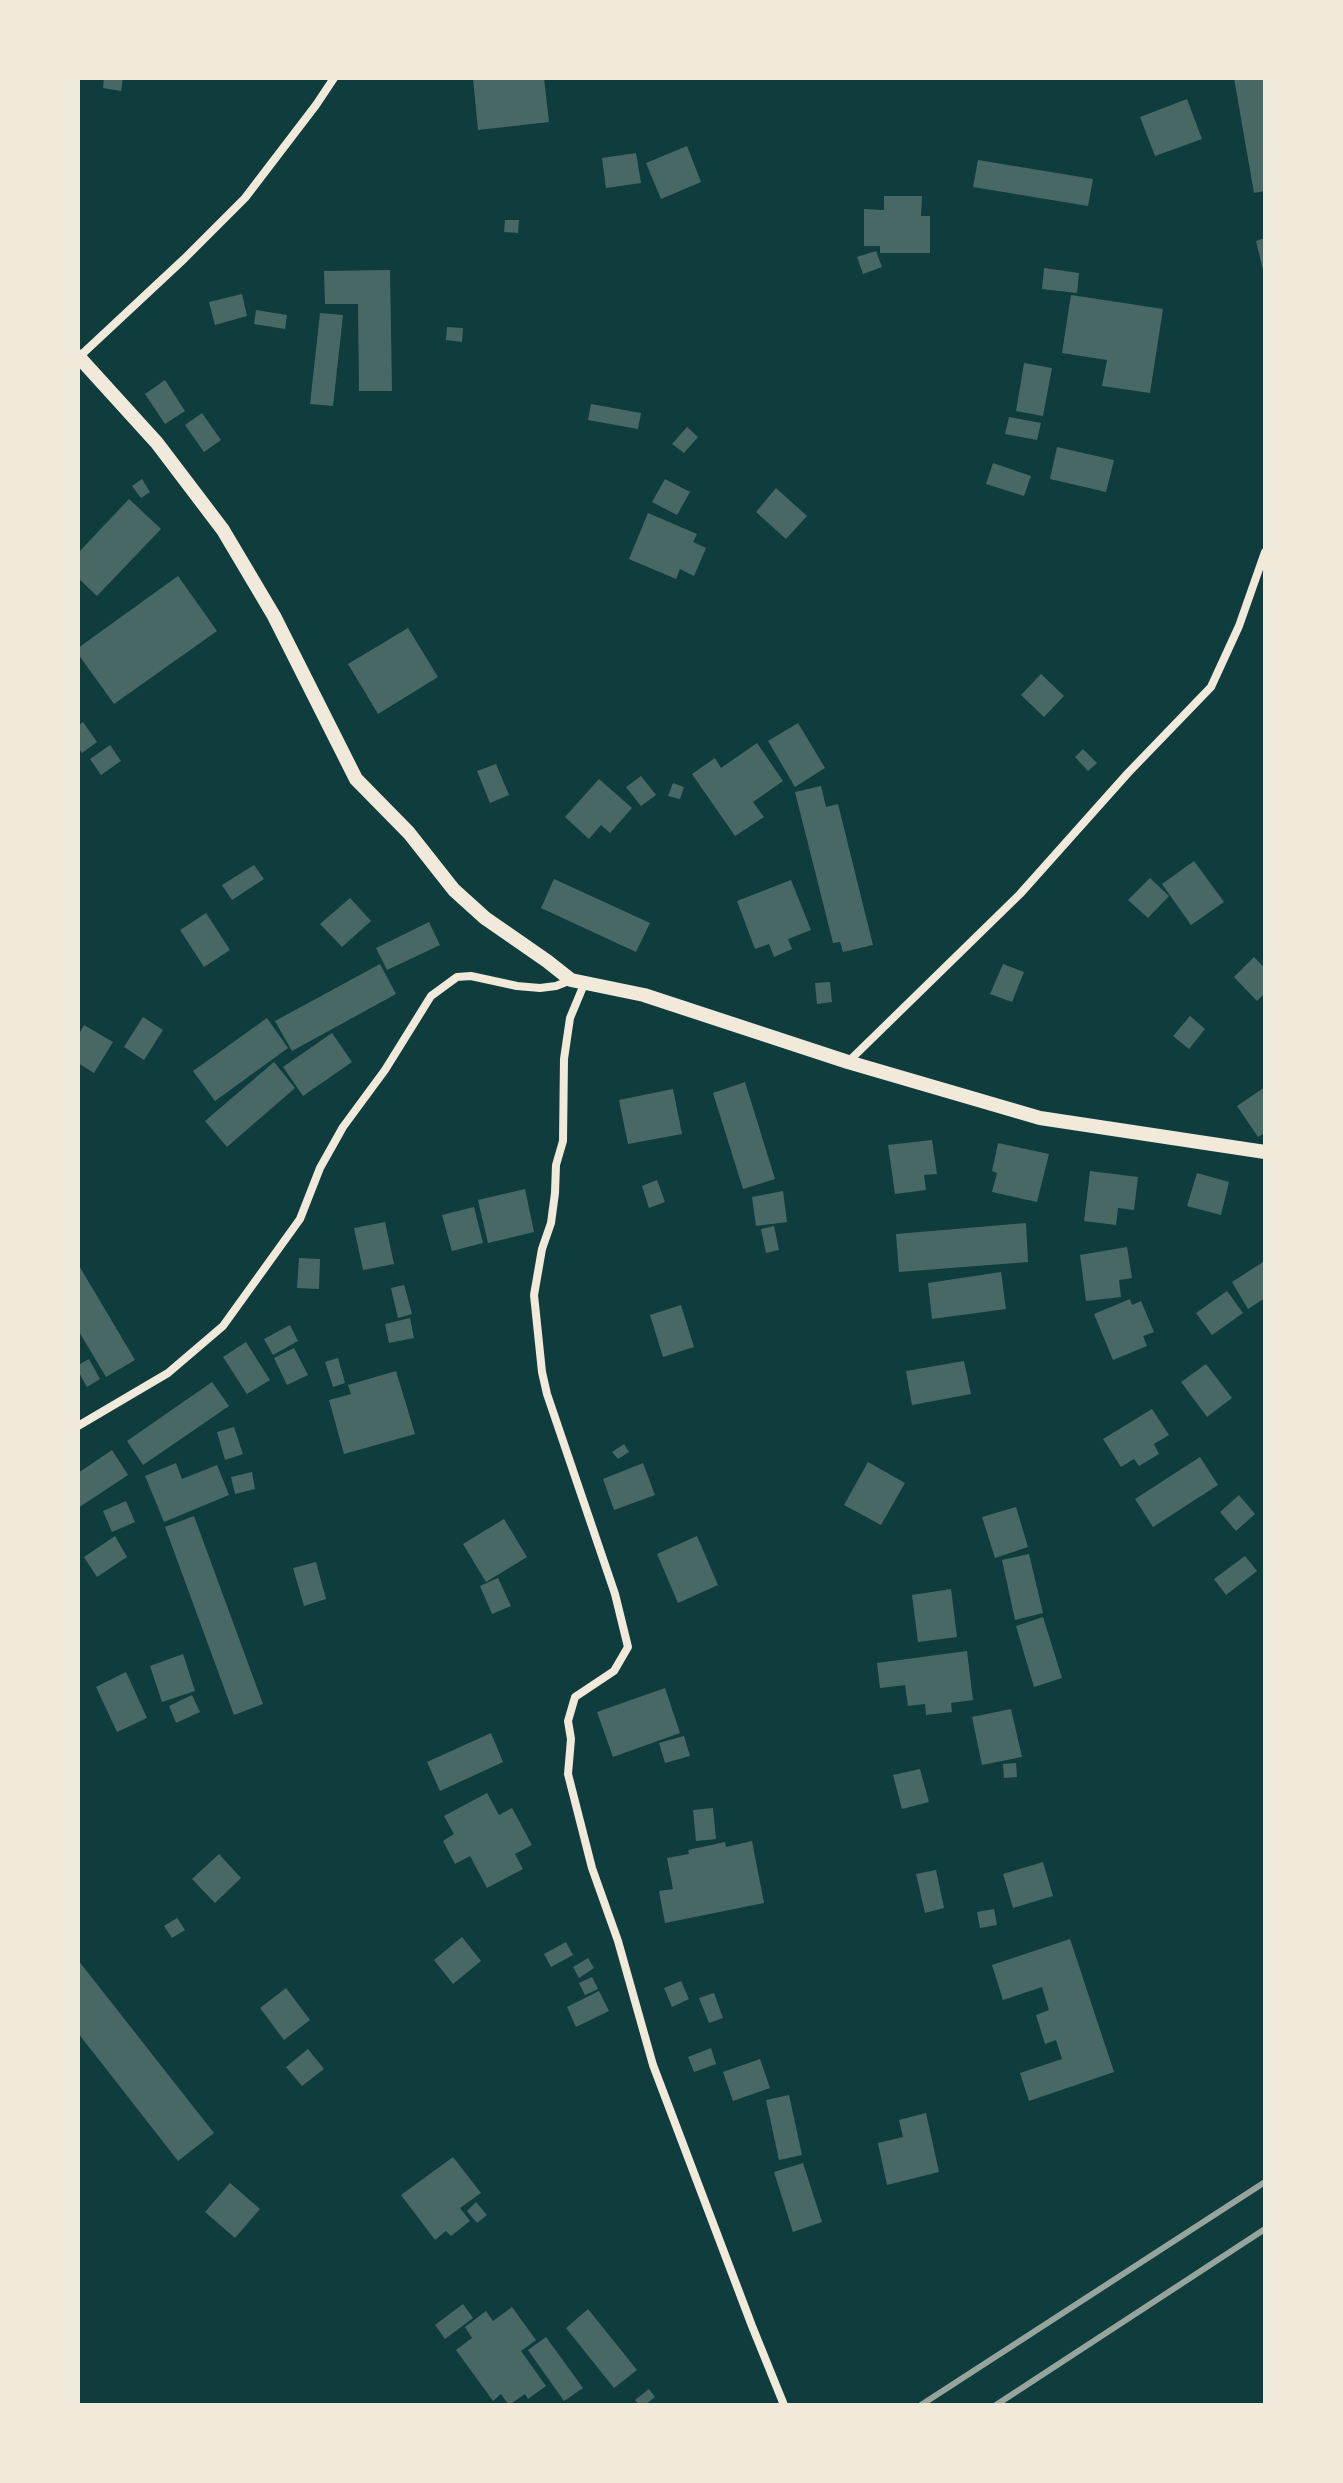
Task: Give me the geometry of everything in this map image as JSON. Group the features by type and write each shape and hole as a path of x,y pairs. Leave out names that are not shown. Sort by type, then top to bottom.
{"street":[{"path":"334,78 245,198 79,356 157,443 223,530 274,616 356,779 409,833 454,890 485,918 578,981 644,995 848,1062 1040,1118 1265,1152"},
{"path":"848,1062 1020,894 1128,773 1211,687 1239,626 1265,552"},
{"path":"78,1426 168,1373 223,1326 300,1219 320,1168 343,1127 385,1070 431,996 457,977 471,976 540,988 578,981"},
{"path":"578,981 566,1046 563,1141 556,1165 551,1223 542,1249 534,1295 535,1317 547,1394 615,1594 628,1647 614,1671 575,1697 568,1721 571,1739 568,1774 592,1868 618,1941 653,2065 784,2405"}],"building":[{"path":"104,78 123,78 121,91 103,88"},
{"path":"473,78 544,78 549,122 478,130"},
{"path":"1234,78 1265,78 1265,191 1254,193"},
{"path":"1187,99 1202,139 1155,156 1140,117"},
{"path":"687,146 701,182 661,199 646,163"},
{"path":"636,153 641,183 606,188 602,158"},
{"path":"978,160 1093,179 1088,206 973,187"},
{"path":"884,196 922,196 921,216 930,216 930,253 880,253 880,246 864,246 864,209 884,210"},
{"path":"505,220 519,220 518,233 504,232"},
{"path":"1265,238 1265,273 1264,274 1256,241"},
{"path":"876,251 882,267 863,274 857,257"},
{"path":"1044,268 1079,273 1077,293 1042,289"},
{"path":"390,270 392,391 359,391 358,304 325,304 324,271"},
{"path":"242,294 247,316 215,325 209,302"},
{"path":"1071,295 1163,309 1150,393 1102,386 1107,360 1062,353"},
{"path":"256,310 287,315 285,329 254,324"},
{"path":"320,313 343,315 333,406 310,404"},
{"path":"447,327 463,328 462,342 446,340"},
{"path":"1024,363 1052,368 1043,416 1016,411"},
{"path":"165,380 185,411 165,424 145,394"},
{"path":"591,404 641,413 638,429 588,420"},
{"path":"202,413 221,440 204,452 185,425"},
{"path":"1009,417 1041,423 1037,440 1005,434"},
{"path":"687,427 698,437 684,453 672,444"},
{"path":"1057,447 1114,460 1106,492 1050,479"},
{"path":"993,463 1031,476 1024,496 986,484"},
{"path":"142,479 150,492 141,498 132,486"},
{"path":"665,479 690,492 677,515 652,502"},
{"path":"776,488 807,516 786,539 756,512"},
{"path":"129,499 161,529 97,596 78,578 78,553"},
{"path":"648,513 697,534 693,542 706,548 694,576 680,569 676,579 629,559"},
{"path":"178,576 217,631 114,704 78,654 78,648"},
{"path":"408,628 438,677 378,714 348,664"},
{"path":"1041,674 1064,696 1044,717 1021,695"},
{"path":"83,722 97,742 82,753 78,747 78,726"},
{"path":"798,723 825,768 795,787 768,741"},
{"path":"757,743 783,781 753,802 764,817 735,836 692,774 715,758 721,768"},
{"path":"110,745 121,761 101,775 90,759"},
{"path":"1083,749 1097,763 1088,771 1075,757"},
{"path":"496,764 509,795 490,803 477,771"},
{"path":"641,776 656,795 641,806 626,787"},
{"path":"599,779 632,808 610,833 601,825 589,839 565,817"},
{"path":"673,783 684,787 680,799 668,796"},
{"path":"821,786 826,807 838,804 873,945 843,952 840,942 833,943 795,792"},
{"path":"1194,861 1224,902 1191,925 1162,884"},
{"path":"254,865 264,879 232,900 222,885"},
{"path":"1150,878 1169,896 1148,918 1128,900"},
{"path":"554,879 650,923 636,952 541,908"},
{"path":"791,880 811,930 788,939 792,949 774,957 769,944 755,949 737,901"},
{"path":"350,898 371,921 342,947 320,924"},
{"path":"206,913 230,950 204,967 180,930"},
{"path":"429,922 440,945 387,970 376,948"},
{"path":"1254,957 1265,968 1265,993 1257,1001 1234,977"},
{"path":"380,964 396,994 292,1051 275,1021"},
{"path":"1003,964 1024,972 1012,1002 990,994"},
{"path":"830,982 832,1002 817,1004 815,983"},
{"path":"1190,1016 1205,1029 1189,1049 1173,1036"},
{"path":"143,1017 163,1030 144,1060 124,1047"},
{"path":"267,1018 288,1048 215,1101 193,1071"},
{"path":"84,1025 113,1042 94,1073 78,1063 78,1036"},
{"path":"332,1033 352,1062 303,1096 283,1067"},
{"path":"274,1062 295,1088 227,1147 205,1121"},
{"path":"745,1082 775,1179 743,1189 713,1093"},
{"path":"1265,1087 1265,1133 1258,1137 1237,1106"},
{"path":"673,1089 682,1134 628,1144 619,1100"},
{"path":"932,1140 937,1174 924,1175 926,1190 895,1194 888,1145"},
{"path":"998,1143 1049,1154 1037,1202 992,1192 997,1173 992,1171"},
{"path":"1090,1171 1138,1177 1134,1210 1118,1208 1116,1225 1084,1221"},
{"path":"1197,1173 1229,1182 1221,1215 1187,1206"},
{"path":"657,1180 665,1202 649,1208 642,1186"},
{"path":"525,1189 534,1232 488,1243 478,1200"},
{"path":"783,1191 787,1222 756,1226 752,1197"},
{"path":"474,1207 483,1243 452,1251 442,1215"},
{"path":"385,1222 394,1264 363,1270 354,1228"},
{"path":"1026,1223 1028,1262 899,1272 896,1234"},
{"path":"774,1226 779,1250 766,1253 761,1229"},
{"path":"1127,1247 1132,1278 1119,1280 1121,1297 1086,1301 1080,1255"},
{"path":"299,1258 320,1259 319,1289 297,1288"},
{"path":"1263,1262 1265,1298 1248,1309 1232,1282"},
{"path":"78,1264 135,1360 106,1377 78,1330"},
{"path":"1001,1272 1006,1309 932,1319 928,1283"},
{"path":"404,1285 412,1314 398,1318 391,1288"},
{"path":"1227,1291 1243,1313 1212,1335 1196,1313"},
{"path":"1130,1299 1132,1305 1141,1301 1154,1332 1143,1336 1147,1346 1113,1360 1094,1314"},
{"path":"681,1305 694,1347 663,1357 650,1315"},
{"path":"410,1318 414,1338 389,1343 385,1324"},
{"path":"290,1325 298,1341 273,1355 264,1339"},
{"path":"246,1342 270,1380 247,1394 223,1357"},
{"path":"294,1348 308,1375 287,1385 274,1358"},
{"path":"338,1358 345,1383 333,1387 325,1362"},
{"path":"89,1359 100,1379 87,1387 78,1365"},
{"path":"964,1361 971,1394 912,1405 906,1371"},
{"path":"1206,1364 1232,1398 1207,1417 1181,1382"},
{"path":"396,1371 415,1434 344,1454 329,1400 351,1394 348,1385"},
{"path":"212,1382 229,1406 143,1465 127,1441"},
{"path":"1152,1409 1169,1435 1154,1444 1159,1454 1139,1466 1134,1459 1121,1467 1103,1439"},
{"path":"234,1427 243,1454 225,1460 217,1432"},
{"path":"624,1444 629,1452 618,1459 612,1452"},
{"path":"112,1450 128,1475 78,1508 78,1473"},
{"path":"1200,1457 1218,1485 1153,1527 1135,1499"},
{"path":"868,1462 905,1483 881,1525 844,1505"},
{"path":"176,1463 182,1479 217,1465 229,1495 164,1522 145,1476"},
{"path":"643,1463 655,1495 614,1510 603,1479"},
{"path":"252,1472 255,1489 235,1494 231,1477"},
{"path":"1239,1495 1255,1514 1236,1531 1220,1512"},
{"path":"126,1501 135,1522 112,1532 103,1511"},
{"path":"1016,1507 1028,1547 995,1558 982,1517"},
{"path":"194,1516 263,1704 234,1715 165,1527"},
{"path":"504,1519 527,1557 486,1582 463,1544"},
{"path":"115,1536 127,1557 97,1577 84,1557"},
{"path":"697,1536 718,1585 678,1603 657,1554"},
{"path":"1029,1554 1043,1613 1015,1620 1002,1560"},
{"path":"1245,1556 1257,1571 1226,1595 1214,1579"},
{"path":"316,1562 326,1599 304,1606 293,1568"},
{"path":"498,1578 511,1606 492,1614 480,1586"},
{"path":"951,1589 957,1637 918,1642 912,1595"},
{"path":"1043,1617 1062,1678 1034,1687 1016,1626"},
{"path":"967,1651 973,1700 951,1703 952,1712 926,1715 925,1704 908,1706 905,1685 880,1688 877,1663"},
{"path":"183,1654 195,1691 162,1702 150,1666"},
{"path":"126,1672 147,1718 117,1732 96,1687"},
{"path":"665,1688 680,1733 613,1757 597,1712"},
{"path":"192,1695 200,1712 176,1723 169,1706"},
{"path":"1011,1709 1022,1757 982,1765 972,1717"},
{"path":"491,1733 503,1762 440,1791 427,1762"},
{"path":"684,1736 690,1756 665,1763 659,1743"},
{"path":"1016,1763 1017,1777 1004,1778 1003,1764"},
{"path":"920,1769 929,1802 902,1809 893,1775"},
{"path":"487,1793 499,1815 512,1808 532,1845 515,1854 523,1869 487,1888 470,1856 455,1864 443,1841 454,1834 444,1816"},
{"path":"713,1808 716,1839 696,1841 693,1810"},
{"path":"752,1841 764,1903 665,1923 659,1891 673,1889 667,1858 725,1842 726,1847"},
{"path":"219,1854 241,1878 215,1903 192,1879"},
{"path":"1043,1862 1053,1896 1013,1908 1003,1874"},
{"path":"936,1870 944,1908 925,1913 916,1874"},
{"path":"994,1909 997,1925 980,1928 977,1912"},
{"path":"177,1918 185,1930 172,1938 164,1926"},
{"path":"462,1937 481,1961 453,1984 434,1960"},
{"path":"1070,1939 1114,2072 1029,2101 1020,2073 1062,2059 1056,2040 1045,2044 1036,2015 1049,2010 1042,1987 1003,2000 992,1965"},
{"path":"566,1942 573,1955 551,1967 544,1954"},
{"path":"588,1958 594,1968 579,1978 573,1967"},
{"path":"78,1960 214,2133 178,2161 78,2033"},
{"path":"592,1977 598,1989 585,1995 579,1983"},
{"path":"681,1981 689,1999 672,2007 664,1988"},
{"path":"286,1988 310,2020 284,2040 260,2008"},
{"path":"599,1991 609,2011 576,2027 567,2007"},
{"path":"714,1993 723,2018 709,2023 699,1998"},
{"path":"711,2048 716,2064 694,2072 688,2057"},
{"path":"308,2049 324,2069 302,2086 286,2067"},
{"path":"760,2059 770,2088 733,2101 723,2072"},
{"path":"789,2095 802,2155 779,2160 766,2100"},
{"path":"926,2113 939,2172 887,2185 878,2143 903,2137 899,2120"},
{"path":"453,2157 481,2193 460,2208 470,2221 451,2236 446,2231 435,2240 401,2195"},
{"path":"803,2163 822,2222 793,2232 774,2172"},
{"path":"230,2183 260,2209 235,2238 205,2212"},
{"path":"476,2202 487,2215 477,2223 467,2211"},
{"path":"463,2304 473,2318 445,2339 435,2325"},
{"path":"512,2307 536,2340 521,2351 546,2386 528,2399 525,2394 509,2405 501,2394 493,2401 456,2350 472,2338 465,2327 486,2311 493,2321"},
{"path":"588,2309 637,2370 614,2388 566,2328"},
{"path":"546,2337 583,2388 564,2401 528,2350"},
{"path":"649,2389 655,2397 645,2405 639,2405 635,2400"}],"railway":[{"path":"921,2405 1265,2182"},
{"path":"996,2405 1265,2229"}]}
